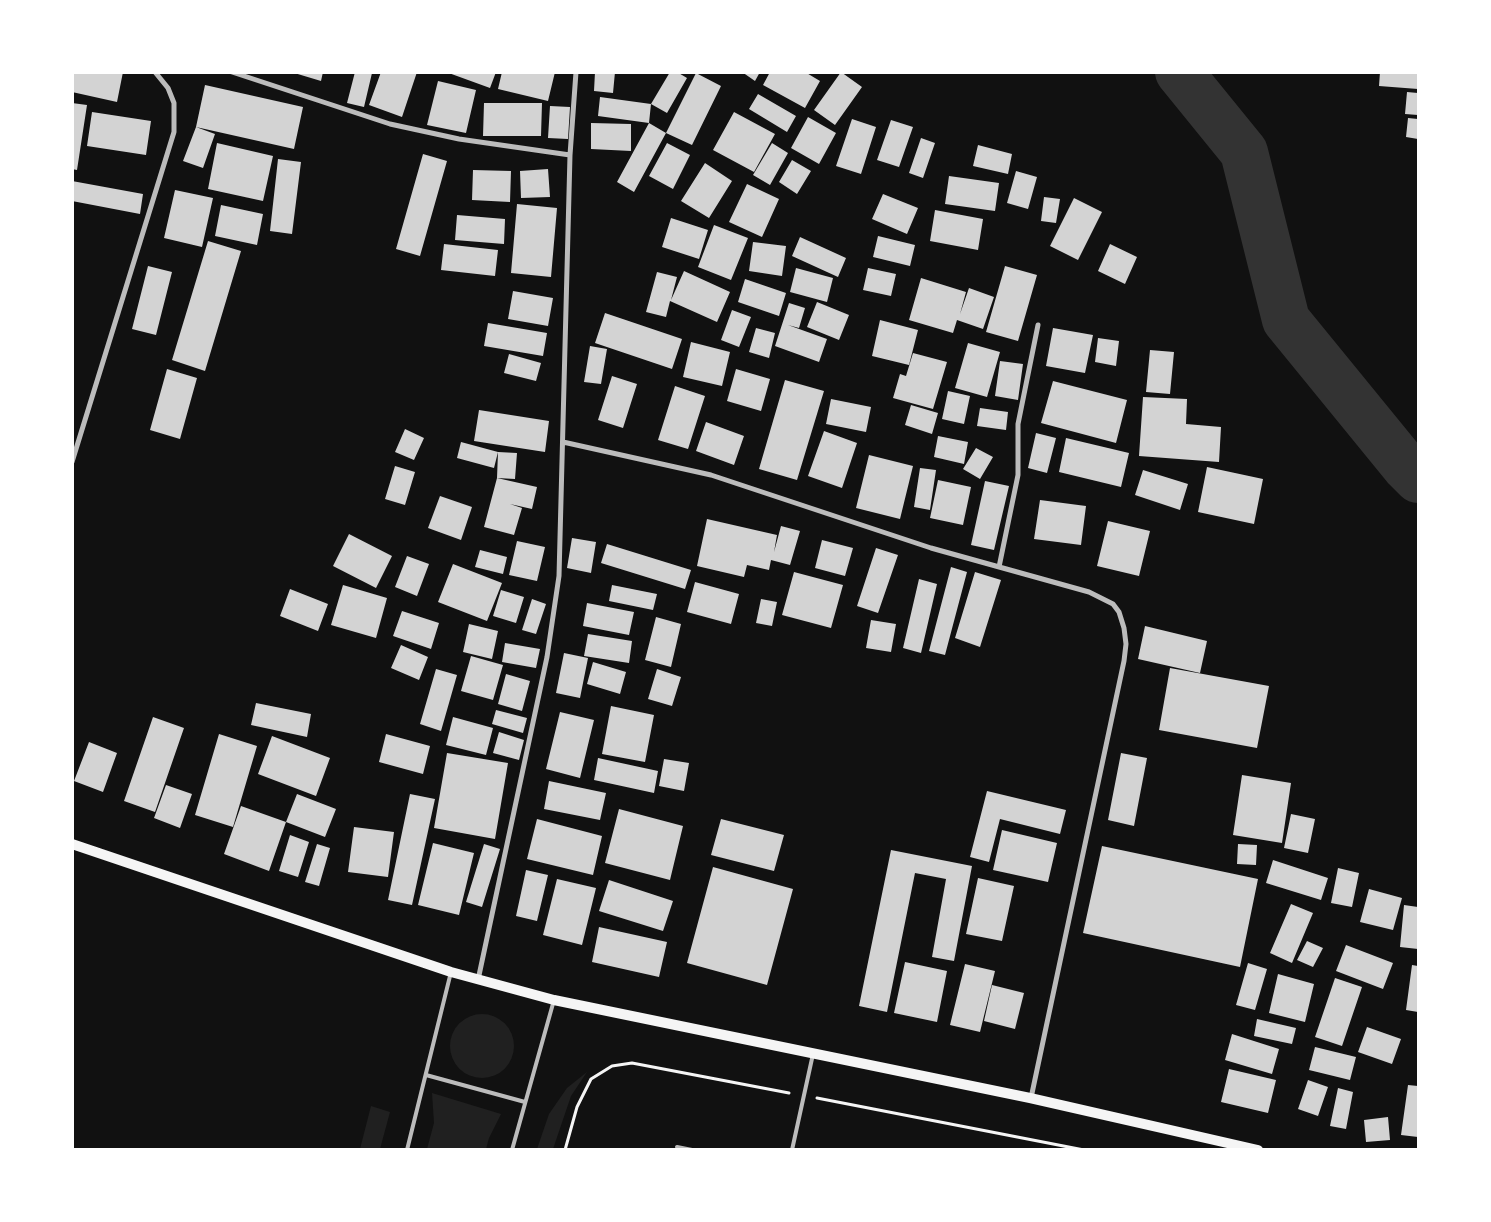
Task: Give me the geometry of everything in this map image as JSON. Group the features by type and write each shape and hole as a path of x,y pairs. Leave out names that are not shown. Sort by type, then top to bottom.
{"main road":[{"path":"72,844 452,972 554,1000 1030,1098 1258,1150"}],"street":[{"path":"72,462 174,132 174,103 168,88 155,72"},
{"path":"232,72 390,124 459,139 570,155"},
{"path":"478,980 547,657 559,576 570,155 576,72"},
{"path":"999,567 1018,475 1018,424 1038,324"},
{"path":"563,442 711,475 931,548 1089,592 1113,604 1119,612 1126,644 1030,1098"}],"lane":[{"path":"407,1150 452,972"},
{"path":"512,1150 554,1000"},
{"path":"792,1150 813,1054"},
{"path":"426,1075 525,1102"},
{"path":"677,1147 692,1150"}],"shaded area":[{"path":"482,1014 500,1020 508,1028 514,1046 508,1064 500,1072 482,1078 464,1072 456,1064 450,1046 456,1028 464,1020"},
{"path":"587,1072 571,1096 553,1149 537,1149 549,1114 567,1088"},
{"path":"432,1093 501,1114 489,1138 486,1149 427,1149 434,1123"},
{"path":"371,1106 390,1112 380,1149 360,1149"}],"building":[{"path":"72,72 123,72 117,102 72,92"},
{"path":"291,72 323,72 321,81"},
{"path":"355,72 372,73 364,107 347,103"},
{"path":"381,72 417,72 402,117 369,105"},
{"path":"446,72 496,72 490,88"},
{"path":"502,72 555,72 548,101 498,89"},
{"path":"595,72 615,72 613,93 594,91"},
{"path":"670,72 677,72 687,78 667,113 651,104"},
{"path":"742,72 760,72 755,81"},
{"path":"770,72 805,72 820,81 805,108 763,85"},
{"path":"841,72 862,87 835,125 814,110"},
{"path":"1380,72 1418,72 1418,89 1379,86"},
{"path":"696,73 721,86 692,145 666,133"},
{"path":"438,81 476,90 466,133 427,125"},
{"path":"205,85 303,107 294,149 196,127"},
{"path":"1407,92 1418,93 1418,115 1405,114"},
{"path":"758,94 796,116 787,132 749,109"},
{"path":"600,97 651,104 649,123 598,116"},
{"path":"72,103 87,105 77,170 72,169"},
{"path":"484,103 542,103 541,136 483,136"},
{"path":"550,106 570,107 568,139 548,138"},
{"path":"92,112 151,121 146,155 87,146"},
{"path":"734,112 775,134 754,172 713,150"},
{"path":"808,117 836,133 819,164 791,148"},
{"path":"1408,118 1418,119 1418,139 1406,137"},
{"path":"852,119 876,127 861,174 836,166"},
{"path":"891,120 913,127 899,167 877,160"},
{"path":"591,123 631,124 631,151 591,149"},
{"path":"649,123 666,133 634,192 617,182"},
{"path":"196,127 215,134 203,168 183,161"},
{"path":"921,138 935,143 923,178 909,173"},
{"path":"217,143 273,156 263,201 208,189"},
{"path":"667,143 690,155 673,189 649,176"},
{"path":"772,143 788,153 770,185 753,175"},
{"path":"978,145 1012,154 1008,174 973,166"},
{"path":"423,154 447,161 420,256 396,249"},
{"path":"278,159 301,162 292,234 270,231"},
{"path":"792,160 811,171 797,194 779,182"},
{"path":"705,163 732,181 709,218 681,201"},
{"path":"548,169 550,197 521,198 520,171"},
{"path":"473,170 511,171 510,202 472,200"},
{"path":"1016,171 1037,177 1028,209 1007,203"},
{"path":"949,176 999,183 995,211 945,204"},
{"path":"72,181 143,194 140,214 72,201"},
{"path":"747,184 779,199 762,237 729,222"},
{"path":"175,190 213,198 202,247 164,238"},
{"path":"883,194 918,208 907,234 872,219"},
{"path":"1044,197 1060,199 1056,223 1041,221"},
{"path":"1074,198 1102,212 1078,260 1050,246"},
{"path":"517,204 557,208 551,277 511,273"},
{"path":"221,205 263,214 257,245 215,236"},
{"path":"935,210 983,219 978,250 930,241"},
{"path":"457,215 505,219 504,244 455,240"},
{"path":"671,218 708,230 699,259 662,247"},
{"path":"714,225 748,238 731,280 698,267"},
{"path":"878,236 915,245 910,266 873,257"},
{"path":"800,237 846,258 838,277 792,256"},
{"path":"208,241 241,251 205,371 172,360"},
{"path":"753,242 786,246 782,276 749,271"},
{"path":"444,244 498,250 495,276 441,270"},
{"path":"1110,244 1137,257 1125,284 1098,271"},
{"path":"148,266 172,272 156,335 132,329"},
{"path":"1005,266 1037,275 1018,341 986,332"},
{"path":"796,268 833,278 827,302 790,292"},
{"path":"868,268 896,274 891,296 863,290"},
{"path":"684,271 730,292 717,322 670,301 666,317 646,312 657,272 677,277 671,300"},
{"path":"921,278 966,292 960,314 969,288 994,297 983,329 957,320 953,333 909,320"},
{"path":"745,279 786,293 779,316 738,302"},
{"path":"513,291 553,298 548,326 508,319"},
{"path":"817,302 849,315 839,340 807,327"},
{"path":"789,303 805,308 799,328 788,325 827,339 819,362 775,346"},
{"path":"732,310 751,317 739,347 721,340"},
{"path":"605,313 682,339 672,369 595,343"},
{"path":"880,320 918,330 909,365 872,356"},
{"path":"488,323 547,333 543,356 484,346"},
{"path":"756,328 775,333 769,358 749,352"},
{"path":"1053,328 1093,335 1085,373 1046,366"},
{"path":"1098,338 1119,341 1116,366 1095,362"},
{"path":"691,342 730,352 722,386 683,377"},
{"path":"968,343 1000,352 987,397 955,388"},
{"path":"590,346 607,349 601,384 584,382"},
{"path":"1150,350 1174,352 1170,394 1146,392"},
{"path":"913,353 947,362 933,409 893,398 900,374 906,376"},
{"path":"509,354 541,363 536,381 504,373"},
{"path":"1000,361 1023,364 1018,400 995,396"},
{"path":"167,369 197,378 180,439 150,430"},
{"path":"736,369 770,379 761,411 727,401"},
{"path":"612,376 637,384 623,428 598,420"},
{"path":"785,380 824,391 797,480 759,469"},
{"path":"1053,381 1127,400 1116,443 1041,423"},
{"path":"675,386 705,396 688,449 658,440"},
{"path":"948,391 970,396 964,424 942,419"},
{"path":"1143,397 1187,399 1186,424 1221,427 1219,462 1139,456"},
{"path":"831,399 871,407 866,432 826,424"},
{"path":"911,405 938,413 932,434 905,425"},
{"path":"980,408 1008,412 1006,430 977,426"},
{"path":"479,410 549,421 545,452 474,441"},
{"path":"706,422 744,436 734,465 696,451"},
{"path":"405,429 424,438 414,460 395,452"},
{"path":"824,431 857,443 842,488 808,476"},
{"path":"1036,433 1056,438 1047,473 1028,468"},
{"path":"938,436 968,442 964,464 934,457"},
{"path":"1066,438 1129,453 1121,487 1059,472"},
{"path":"461,442 498,452 494,468 457,458"},
{"path":"976,448 993,457 980,479 963,469"},
{"path":"498,452 517,453 515,479 497,478"},
{"path":"869,455 913,466 900,519 856,508"},
{"path":"395,466 415,472 405,505 385,499"},
{"path":"1207,467 1263,479 1254,524 1198,512"},
{"path":"920,468 936,470 930,510 914,507"},
{"path":"1143,470 1188,484 1180,510 1135,495"},
{"path":"497,478 537,487 532,509 510,504 522,508 514,535 484,527"},
{"path":"938,480 971,487 963,525 930,518"},
{"path":"985,481 1009,486 994,550 971,545"},
{"path":"440,496 472,507 461,540 428,528"},
{"path":"1040,500 1086,506 1081,545 1034,539"},
{"path":"707,519 777,535 774,552 781,526 800,531 790,565 771,560 769,570 747,565 744,577 697,566"},
{"path":"1108,521 1150,531 1139,576 1097,566"},
{"path":"349,534 392,556 376,588 333,566"},
{"path":"572,538 596,542 591,573 567,568"},
{"path":"822,540 853,548 845,576 815,568"},
{"path":"517,541 545,547 537,581 509,575"},
{"path":"607,544 691,570 685,589 601,563"},
{"path":"876,548 898,555 878,613 857,606"},
{"path":"480,550 507,557 503,574 475,567"},
{"path":"407,556 429,564 417,596 395,587"},
{"path":"453,564 502,583 487,621 438,602"},
{"path":"951,567 967,572 945,655 929,651"},
{"path":"794,572 843,585 831,628 782,615"},
{"path":"975,572 1001,580 980,647 955,638"},
{"path":"919,579 937,584 921,653 903,648"},
{"path":"695,582 739,594 731,624 687,612"},
{"path":"343,585 387,598 376,638 331,625"},
{"path":"612,585 657,594 653,610 609,601"},
{"path":"290,589 328,604 318,631 280,616"},
{"path":"501,590 524,597 516,623 493,616"},
{"path":"532,599 546,604 536,634 522,630"},
{"path":"761,599 777,602 772,626 756,623"},
{"path":"587,603 634,612 629,635 583,626"},
{"path":"402,611 439,623 431,649 393,636"},
{"path":"656,617 681,624 671,667 645,660"},
{"path":"871,620 896,624 891,652 866,648"},
{"path":"469,624 498,631 492,659 463,652"},
{"path":"1145,626 1207,641 1200,673 1138,659"},
{"path":"588,634 632,641 629,663 584,656"},
{"path":"505,643 540,649 536,668 502,662"},
{"path":"401,645 428,657 419,680 391,668"},
{"path":"564,653 588,658 580,698 556,693"},
{"path":"471,656 503,665 493,700 461,691"},
{"path":"593,662 626,672 620,694 587,684"},
{"path":"1170,668 1269,686 1257,748 1159,730"},
{"path":"436,669 457,675 441,731 420,724"},
{"path":"657,669 681,677 672,706 648,699"},
{"path":"506,674 530,681 522,711 498,704"},
{"path":"256,703 311,714 307,737 251,725"},
{"path":"611,706 654,715 645,762 602,754"},
{"path":"496,710 527,718 523,733 492,724"},
{"path":"560,712 594,720 580,778 546,769"},
{"path":"153,717 184,728 155,812 124,801"},
{"path":"453,717 493,728 486,755 446,745"},
{"path":"499,732 524,740 519,760 493,753"},
{"path":"219,734 257,746 233,827 195,815"},
{"path":"386,734 430,746 423,774 379,762"},
{"path":"272,736 330,758 316,796 258,774"},
{"path":"89,742 117,753 103,792 74,781"},
{"path":"447,753 508,763 495,839 434,828"},
{"path":"1121,753 1147,758 1134,826 1108,820"},
{"path":"598,758 658,771 654,793 594,780"},
{"path":"664,759 689,763 684,791 659,786"},
{"path":"1242,775 1291,783 1282,843 1233,835"},
{"path":"549,781 606,793 600,820 544,809"},
{"path":"166,785 192,794 180,828 154,818"},
{"path":"987,791 1066,810 1060,834 1000,819 989,862 970,857"},
{"path":"297,794 336,809 325,837 286,822"},
{"path":"410,794 435,799 412,905 388,900"},
{"path":"241,806 286,822 269,871 224,854"},
{"path":"619,809 683,826 670,880 605,863"},
{"path":"1291,814 1315,819 1308,853 1284,848"},
{"path":"537,819 602,836 593,875 527,859"},
{"path":"721,819 784,835 774,871 711,855"},
{"path":"354,827 394,832 388,877 348,872"},
{"path":"1002,830 1057,843 1048,882 993,870"},
{"path":"290,835 309,842 298,877 279,871"},
{"path":"433,843 474,853 459,915 418,905"},
{"path":"317,844 330,848 319,886 305,882"},
{"path":"484,844 500,849 482,907 466,902"},
{"path":"1238,844 1257,845 1256,865 1237,864"},
{"path":"1102,846 1258,879 1240,967 1083,933"},
{"path":"891,850 972,866 954,961 932,957 946,879 915,873 887,1012 859,1006"},
{"path":"1273,860 1328,878 1321,900 1266,883"},
{"path":"713,867 793,889 767,985 687,963"},
{"path":"1338,868 1359,873 1352,907 1331,903"},
{"path":"526,870 548,875 537,921 516,916"},
{"path":"978,878 1014,886 1002,941 966,934"},
{"path":"557,879 596,888 582,945 543,935"},
{"path":"609,880 673,901 663,931 599,911"},
{"path":"1369,889 1402,898 1393,930 1360,922"},
{"path":"1291,904 1313,913 1292,963 1270,953"},
{"path":"1404,905 1418,907 1418,949 1400,947"},
{"path":"599,927 667,942 659,977 592,962"},
{"path":"1307,941 1323,948 1313,967 1297,960"},
{"path":"1346,945 1393,963 1383,989 1336,971"},
{"path":"905,962 947,971 937,1022 894,1013"},
{"path":"1248,963 1267,969 1255,1010 1236,1005"},
{"path":"965,964 995,971 980,1032 950,1025"},
{"path":"1412,965 1418,966 1418,1012 1406,1010"},
{"path":"1278,974 1314,984 1305,1022 1269,1013"},
{"path":"1335,978 1362,987 1342,1046 1315,1037"},
{"path":"992,985 1024,993 1015,1029 984,1021"},
{"path":"1257,1019 1296,1028 1292,1044 1254,1036"},
{"path":"1367,1027 1401,1039 1392,1064 1358,1052"},
{"path":"1232,1034 1279,1049 1272,1074 1225,1060"},
{"path":"1315,1047 1356,1057 1350,1080 1309,1070"},
{"path":"1229,1069 1276,1080 1268,1113 1221,1102"},
{"path":"1308,1080 1328,1087 1318,1116 1298,1109"},
{"path":"1408,1085 1418,1086 1418,1137 1401,1135"},
{"path":"1338,1088 1353,1092 1346,1129 1330,1126"},
{"path":"1388,1117 1390,1140 1366,1142 1364,1120"}],"waterway":[{"path":"1179,72 1244,152 1286,320 1406,467 1418,479"}]}
